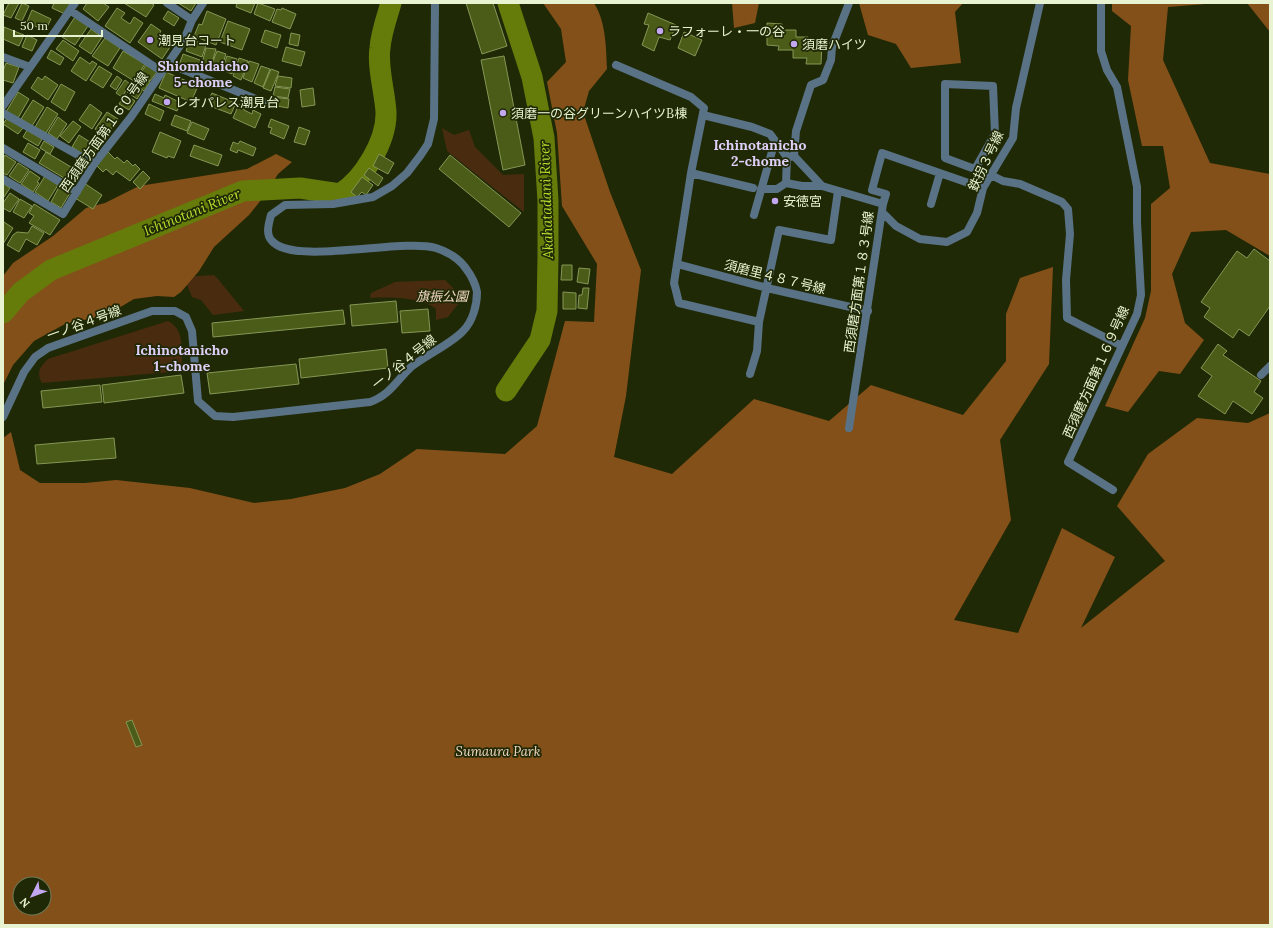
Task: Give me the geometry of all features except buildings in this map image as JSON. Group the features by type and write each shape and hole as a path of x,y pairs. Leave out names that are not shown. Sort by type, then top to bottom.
{"street":[{"path":"3,106 71,11 75,3"},
{"path":"167,3 192,20"},
{"name":"西須磨方面第１６０号線","path":"3,179 63,214 94,164 131,117 161,71 184,40 192,20 203,3"},
{"name":"一ノ谷４号線","path":"3,418 24,372 35,357 48,348 152,311 175,311 186,317 192,331 198,401 215,416 248,415 370,402 381,398 411,368 464,331 475,308 477,290 470,272 463,263 452,255 434,247 285,250 271,240 268,228 271,215 285,205 334,204 373,197 392,186 407,173 420,156 428,144 434,119 435,3"},
{"path":"786,183 796,131 811,85 823,80 831,60 832,47 849,3"},
{"name":"鉄拐３号線","path":"882,208 896,226 920,239 947,242 967,232 977,212 983,188 1013,138 1016,108 1040,3"},
{"name":"西須磨方面第１６９号線","path":"1101,3 1102,51 1107,70 1118,87 1137,187 1137,222 1141,295 1137,314 1068,462 1112,490"},
{"path":"71,11 161,71"},
{"path":"3,57 30,67"},
{"path":"167,63 264,102"},
{"path":"616,64 691,97 704,108 691,173 674,283 679,303 759,322"},
{"path":"975,169 995,134 993,86 945,84 945,158 1003,181 1020,184 1062,202 1068,209 1070,234 1066,280 1067,318 1122,346"},
{"path":"3,113 94,164"},
{"name":"西須磨方面第１８３号線","path":"703,115 752,127 770,134 775,141 822,186 882,208 868,311 849,428"},
{"path":"754,215 757,189 775,141"},
{"path":"3,148 76,192"},
{"path":"882,208 886,194 872,190 882,153 983,188"},
{"path":"691,173 757,189 777,189 786,183 802,186 822,186"},
{"path":"931,204 940,173"},
{"path":"750,374 757,351 759,322 779,230 831,240 838,191"},
{"name":"須磨里４８７号線","path":"677,264 767,288 868,311"},
{"path":"1261,375 1270,366"}],"green space":[{"name":"Sumaura Park","path":"543,3 594,3 603,26 606,43 607,69 589,91 583,112 610,192 641,270 626,396 614,457 672,474 754,399 829,421 871,385 963,415 1006,361 1006,314 1020,278 1053,267 1049,364 1000,440 1011,520 954,620 1018,633 1062,528 1115,557 1081,628 1165,561 1117,506 1148,454 1197,418 1248,423 1270,413 1270,925 3,925 3,438 11,432 20,470 40,483 85,483 116,480 190,488 254,503 291,499 345,488 380,474 417,449 505,454 537,426 565,321 594,322 597,264 562,206 557,133 547,82 566,62 561,29"},
{"path":"732,3 759,3 755,23 734,28"},
{"path":"859,3 963,3 955,12 961,63 911,68 896,44 868,35"},
{"path":"1112,3 1218,3 1168,7 1163,60 1210,163 1270,174 1270,256 1226,230 1191,232 1172,274 1185,323 1204,340 1180,374 1159,371 1128,412 1105,406 1145,318 1151,291 1151,204 1170,188 1163,146 1142,146 1128,80 1131,26 1112,11"},
{"path":"1247,3 1270,3 1270,32"},
{"path":"442,128 454,135 469,130 475,147 503,175 524,174 524,212 447,151"},
{"path":"276,154 292,162 278,174 265,195 249,215 214,247 199,271 181,292 174,297 157,296 134,299 107,315 65,324 34,341 13,365 3,385 3,276 13,263 53,236 86,208 105,203 139,186 247,169"},
{"path":"214,275 244,311 213,315 201,300 192,297 184,277"},
{"name":"旗振公園","path":"445,280 457,292 458,304 448,317 436,320 436,309 422,302 396,298 370,298 371,293 395,282"},
{"path":"168,321 178,330 180,336 182,371 42,383 40,379 40,370 48,359"}],"waterway":[{"name":"Ichinotani River","path":"3,313 21,292 51,270 243,191 300,188 340,194 349,188 365,170 372,159 378,147 385,123 386,112 379,55 384,25 391,3"},
{"name":"Akahatadani River","path":"506,391 540,340 547,311 548,257 548,201 544,138 532,77 508,3"}],"place":[{"name":"ラフォーレ・一の谷","path":"660,31"},
{"name":"潮見台コート","path":"150,40"},
{"name":"須磨ハイツ","path":"794,44"},
{"name":"レオパレス潮見台","path":"167,102"},
{"name":"須磨一の谷グリーンハイツB棟","path":"503,113"},
{"name":"安徳宮","path":"775,201"}],"district":[{"name":"Shiomidaicho 5-chome","path":"203,74"},
{"name":"Ichinotanicho 2-chome","path":"760,154"},
{"name":"Ichinotanicho 1-chome","path":"182,358"}]}
